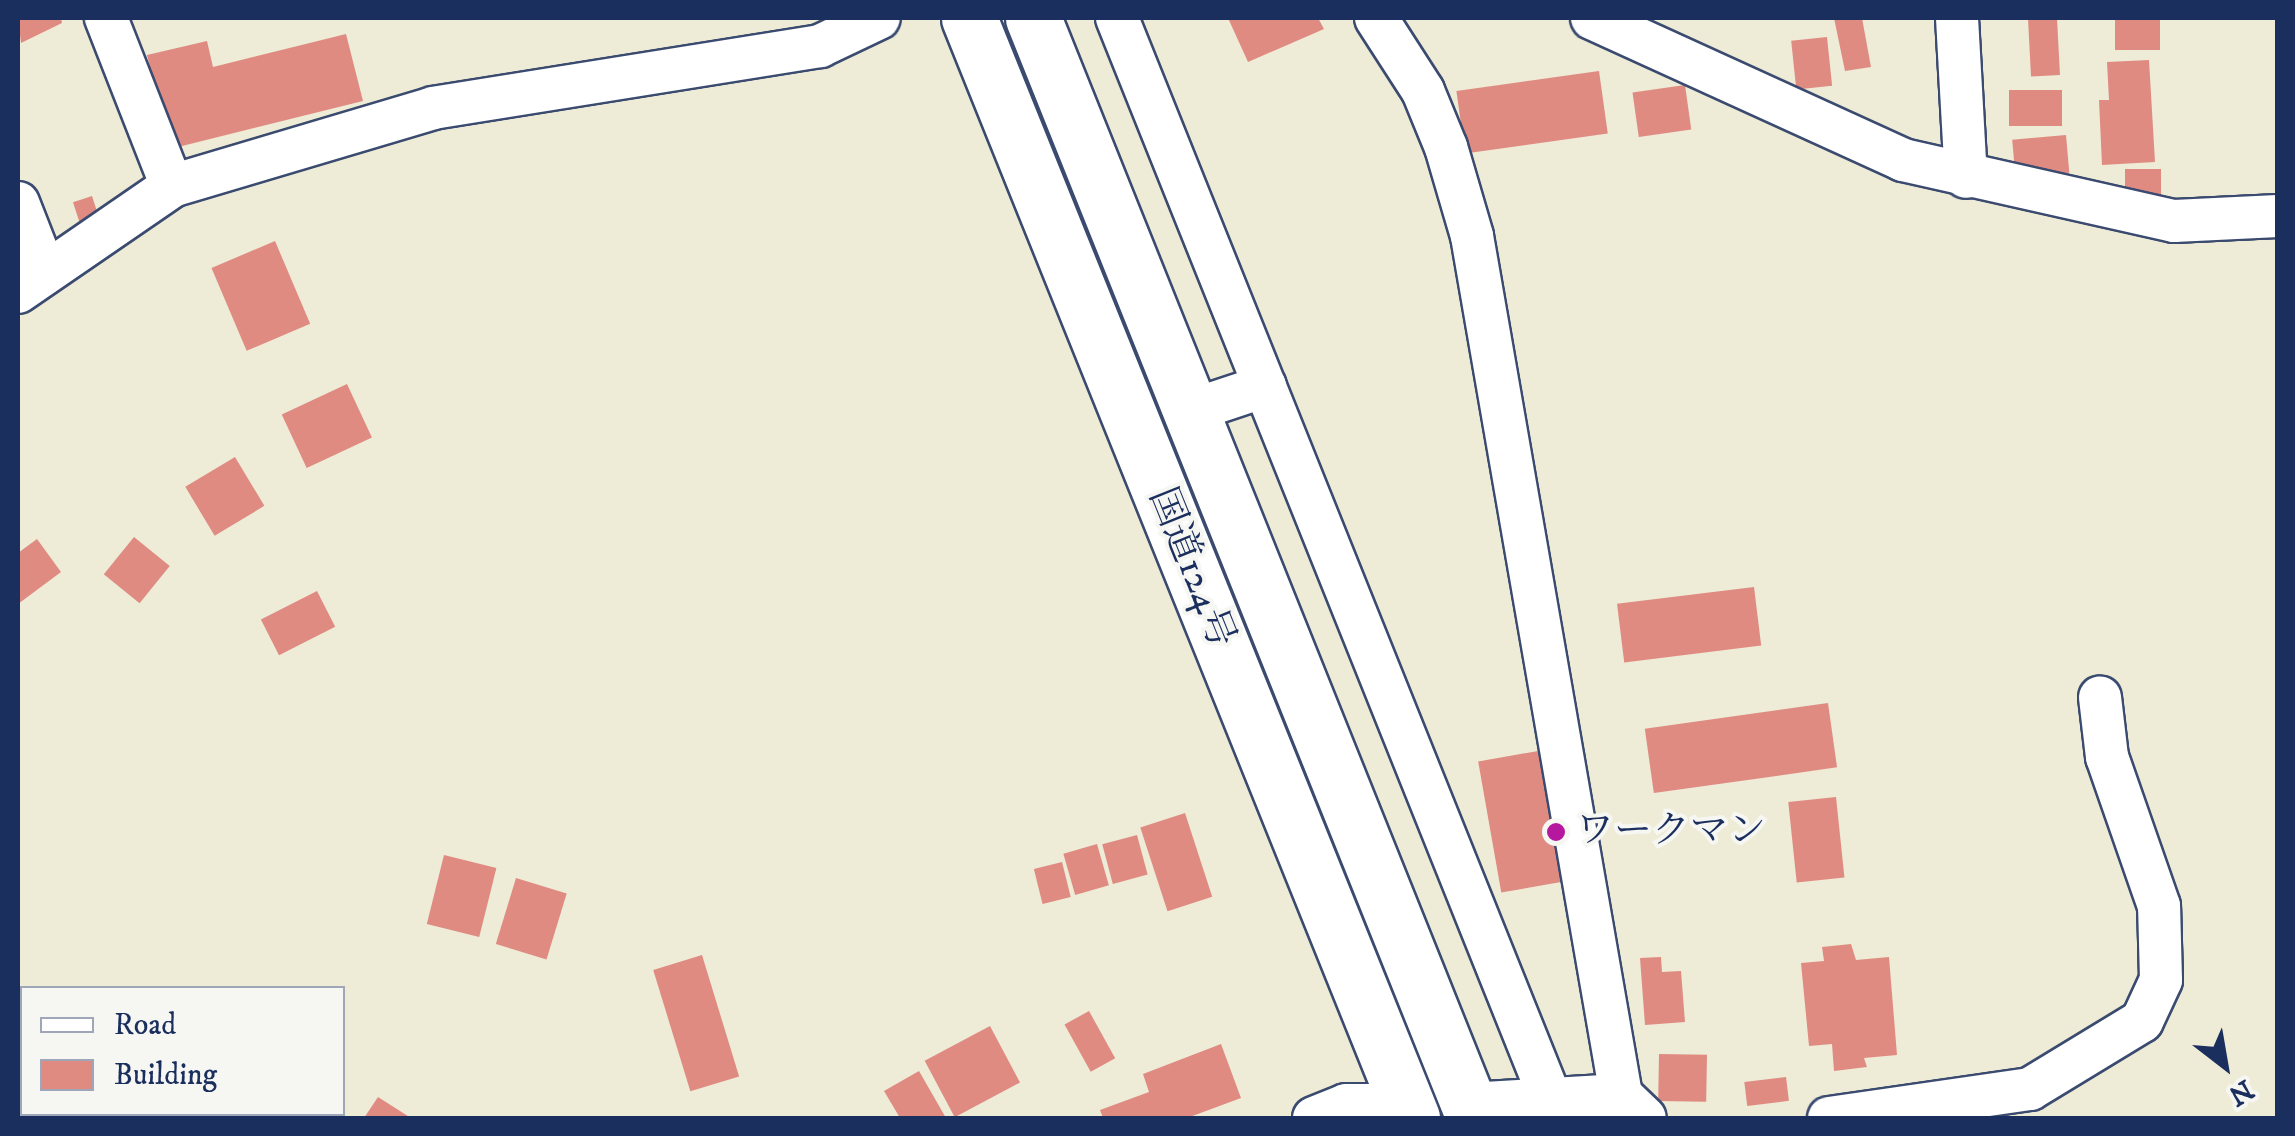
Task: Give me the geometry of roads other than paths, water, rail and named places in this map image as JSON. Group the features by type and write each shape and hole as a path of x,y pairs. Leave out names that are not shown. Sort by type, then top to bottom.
{"highway":[{"name":"国道124号","path":"968,18 1409,1112"},
{"name":"国道124号","path":"1033,18 1471,1112"}],"street":[{"path":"106,18 172,186"},
{"path":"18,203 31,282 172,186 433,108 820,46 879,18"},
{"path":"1117,18 1550,1098"},
{"path":"1376,18 1423,90 1446,146 1472,236 1633,1107 1550,1098 1471,1112"},
{"path":"1592,18 1903,160 2174,220 2278,216"},
{"path":"1956,18 1966,177"},
{"path":"1190,411 1264,386"},
{"path":"1829,1118 2030,1089 2142,1021 2161,980 2160,906 2106,757 2100,697"},
{"path":"1314,1118 1346,1104 1409,1112"}],"place":[{"name":"ワークマン","path":"1556,832"}]}
